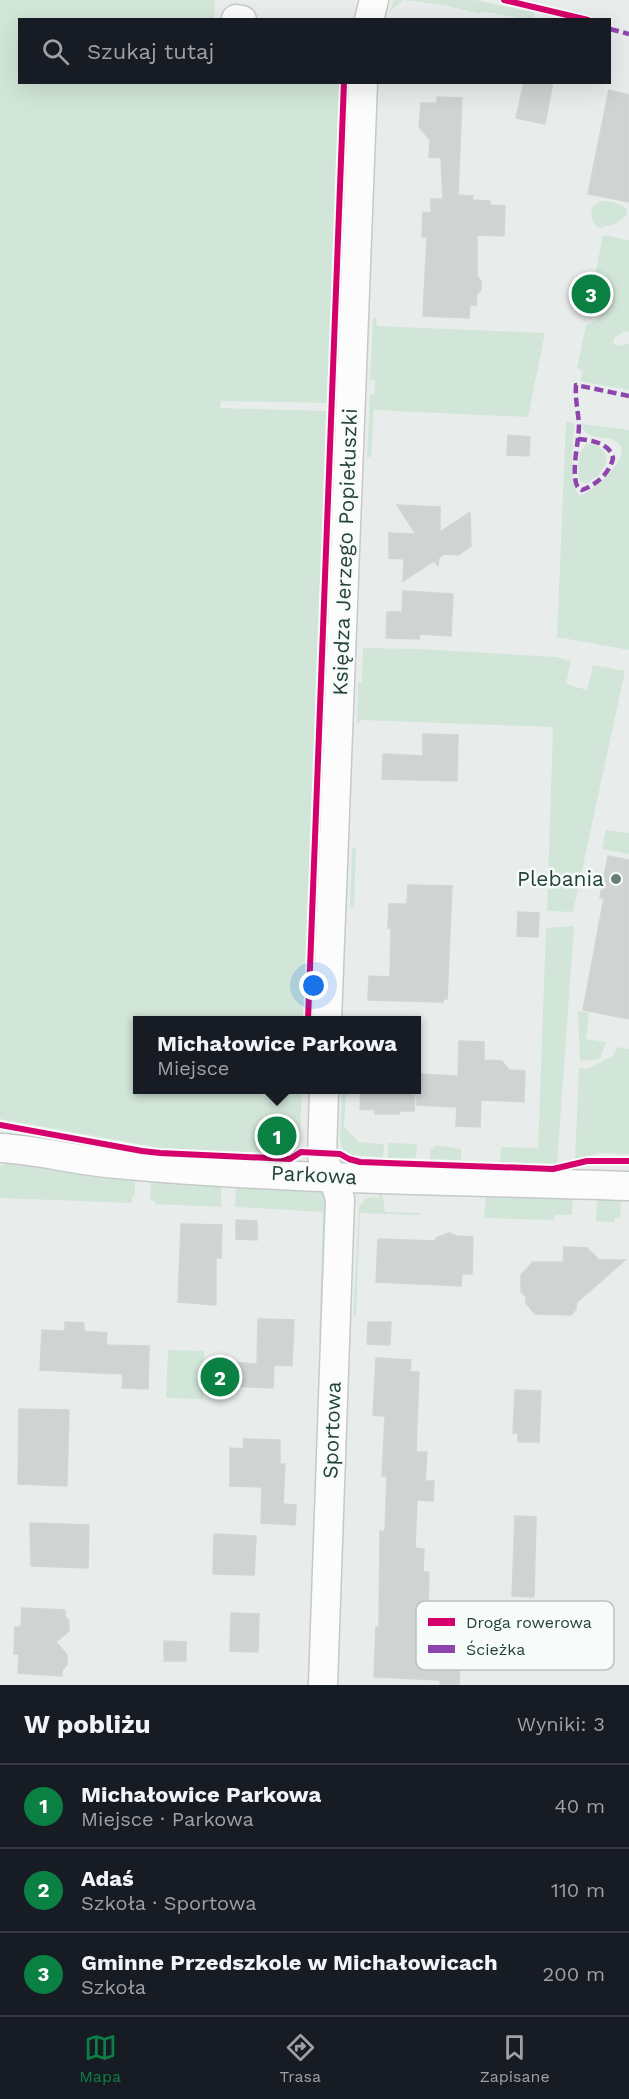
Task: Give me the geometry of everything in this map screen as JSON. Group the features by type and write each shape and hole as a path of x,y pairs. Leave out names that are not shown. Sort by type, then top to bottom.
{"street":[{"path":"370,18 374,0"},
{"name":"Księdza Jerzego Popiełuszki","path":"327,1016 363,84"},
{"path":"324,1094 322,1157 332,1177"},
{"name":"Parkowa","path":"0,1148 116,1164 332,1177 629,1186"},
{"name":"Sportowa","path":"323,1685 339,1209 338,1192 332,1177"}],"green space":[{"path":"0,0 215,0 214,18 18,18 18,84 340,84 328,403 221,401 220,408 328,411 304,1016 133,1016 133,1094 302,1094 300,1132 289,1154 160,1148 0,1119"},
{"path":"394,0 403,0 390,11"},
{"path":"403,0 476,0 533,12 535,18 520,18 481,11 480,14 444,5"},
{"path":"348,84 353,84 317,1016 311,1016"},
{"path":"601,201 621,205 627,210 627,215 615,224 600,228 593,221 591,214 594,205"},
{"path":"603,235 629,240 629,332 625,331 615,337 613,342 617,346 629,344 629,390 580,381 583,372 577,368 586,325 596,321 600,314 590,302"},
{"path":"373,318 376,318 377,326 545,333 528,417 374,410 371,457 367,457 370,395 374,394 375,380 370,380"},
{"path":"566,422 574,423 573,471 579,496 607,476 619,461 621,453 618,443 587,433 583,429 583,424 629,430 629,650 557,637"},
{"path":"589,444 594,444 604,451 607,462 598,476 586,484 579,480 578,465 582,450"},
{"path":"363,648 556,657 571,661 566,684 587,690 593,665 625,671 573,912 547,911 553,727 361,720 357,723 358,682 362,682"},
{"path":"606,830 629,833 629,854 602,849"},
{"path":"356,848 354,908 350,907 352,849"},
{"path":"574,926 557,1164 500,1162 501,1147 538,1148 546,928"},
{"path":"578,1011 589,1013 586,1039 606,1042 600,1059 580,1061"},
{"path":"617,1047 629,1049 629,1154 601,1153 575,1159 579,1068 587,1069 614,1055"},
{"path":"342,1094 346,1094 344,1127 359,1142 384,1144 383,1157 349,1155 343,1150 340,1139"},
{"path":"388,1143 417,1144 416,1158 388,1158"},
{"path":"435,1145 461,1149 461,1160 430,1159 430,1149 434,1149"},
{"path":"12,1161 132,1176 132,1180 135,1180 135,1197 132,1197 132,1203 0,1198 0,1166"},
{"path":"157,1178 221,1186 221,1207 155,1204 155,1201 150,1201 151,1183"},
{"path":"236,1187 319,1189 327,1197 324,1338 319,1340 323,1212 235,1207"},
{"path":"382,1191 385,1212 419,1213 419,1215 360,1213 356,1316 353,1316 359,1207 366,1198 379,1197"},
{"path":"492,1192 569,1195 573,1200 572,1215 555,1215 554,1220 484,1218 486,1197"},
{"path":"602,1196 616,1197 621,1201 620,1218 615,1218 615,1222 596,1221 597,1200"},
{"path":"168,1350 204,1351 203,1399 166,1398"}],"building":[{"path":"524,84 553,84 545,124 516,118"},
{"path":"609,90 629,95 629,202 588,194"},
{"path":"437,97 462,98 458,195 473,196 472,200 490,201 490,205 505,206 504,236 477,235 477,276 481,281 481,290 477,294 476,305 470,305 469,318 423,316 427,237 422,237 423,212 431,213 431,199 443,199 441,158 429,157 430,140 419,127 421,103 437,103"},
{"path":"508,435 530,437 529,456 507,455"},
{"path":"397,505 440,507 440,532 470,512 471,546 458,555 443,554 439,558 438,566 434,561 403,581 404,559 389,558 389,533 416,534"},
{"path":"403,591 453,594 451,636 420,634 419,639 386,638 387,612 402,612"},
{"path":"423,734 458,735 457,781 382,779 383,754 423,756"},
{"path":"608,856 629,860 629,1019 583,1010 604,898 600,898"},
{"path":"408,885 452,886 447,999 443,999 443,1002 368,1000 369,976 390,977 389,904 407,904"},
{"path":"518,912 539,913 538,937 517,936"},
{"path":"459,1041 484,1042 484,1060 502,1061 509,1070 525,1071 524,1102 481,1100 480,1127 456,1126 457,1107 417,1105 417,1094 421,1094 421,1074 458,1076"},
{"path":"361,1094 415,1094 414,1111 400,1111 399,1114 375,1114 375,1110 360,1109"},
{"path":"236,1220 257,1221 257,1240 236,1239"},
{"path":"181,1224 222,1225 221,1258 216,1258 216,1305 178,1302"},
{"path":"449,1233 456,1236 473,1237 472,1274 462,1274 461,1286 376,1282 378,1239 436,1241 436,1238"},
{"path":"564,1247 587,1248 599,1260 625,1260 576,1303 576,1309 571,1315 535,1314 526,1303 526,1297 521,1291 521,1275 533,1262 563,1262"},
{"path":"258,1319 294,1320 292,1366 274,1365 273,1388 205,1385 207,1360 257,1364"},
{"path":"65,1322 84,1323 84,1331 107,1333 106,1345 149,1346 148,1389 122,1388 123,1374 40,1370 42,1330 65,1331"},
{"path":"368,1322 391,1322 390,1345 367,1344"},
{"path":"376,1358 411,1360 410,1372 419,1372 416,1452 427,1452 425,1481 434,1481 433,1501 417,1500 415,1548 424,1549 423,1572 429,1572 428,1601 416,1601 416,1670 460,1670 459,1685 440,1685 440,1680 374,1677 376,1627 379,1627 380,1531 385,1531 387,1476 382,1476 385,1416 373,1415"},
{"path":"515,1390 541,1391 539,1442 518,1442 518,1433 513,1433"},
{"path":"19,1409 69,1410 67,1486 18,1484"},
{"path":"244,1439 280,1440 280,1464 285,1464 283,1504 296,1505 295,1525 261,1523 262,1487 230,1486 230,1448 243,1449"},
{"path":"515,1516 536,1517 534,1597 512,1596"},
{"path":"30,1523 89,1525 88,1568 31,1566"},
{"path":"214,1534 256,1536 254,1575 213,1574"},
{"path":"22,1608 65,1610 65,1616 69,1621 69,1631 56,1642 67,1655 67,1665 62,1670 62,1676 18,1673 19,1654 14,1654 15,1627 21,1627"},
{"path":"231,1613 259,1614 258,1652 230,1651"},
{"path":"164,1641 186,1642 186,1661 164,1661"}],"marked path":[{"path":"611,29 629,34"},
{"path":"578,439 594,441 604,446 613,458 602,478 582,490 577,487 575,476 579,424 576,385 629,396"}],"cycle path":[{"path":"504,0 580,18"},
{"path":"308,1016 344,84"},
{"path":"0,1125 160,1153 290,1159 301,1152 340,1154 360,1162 553,1169 587,1161 629,1161"}],"place":[{"name":"Gminne Przedszkole w Michałowicach","path":"591,294"},
{"name":"Plebania","path":"616,879"},
{"name":"Michałowice Parkowa","path":"277,1136"},
{"name":"Adaś","path":"220,1377"}]}
